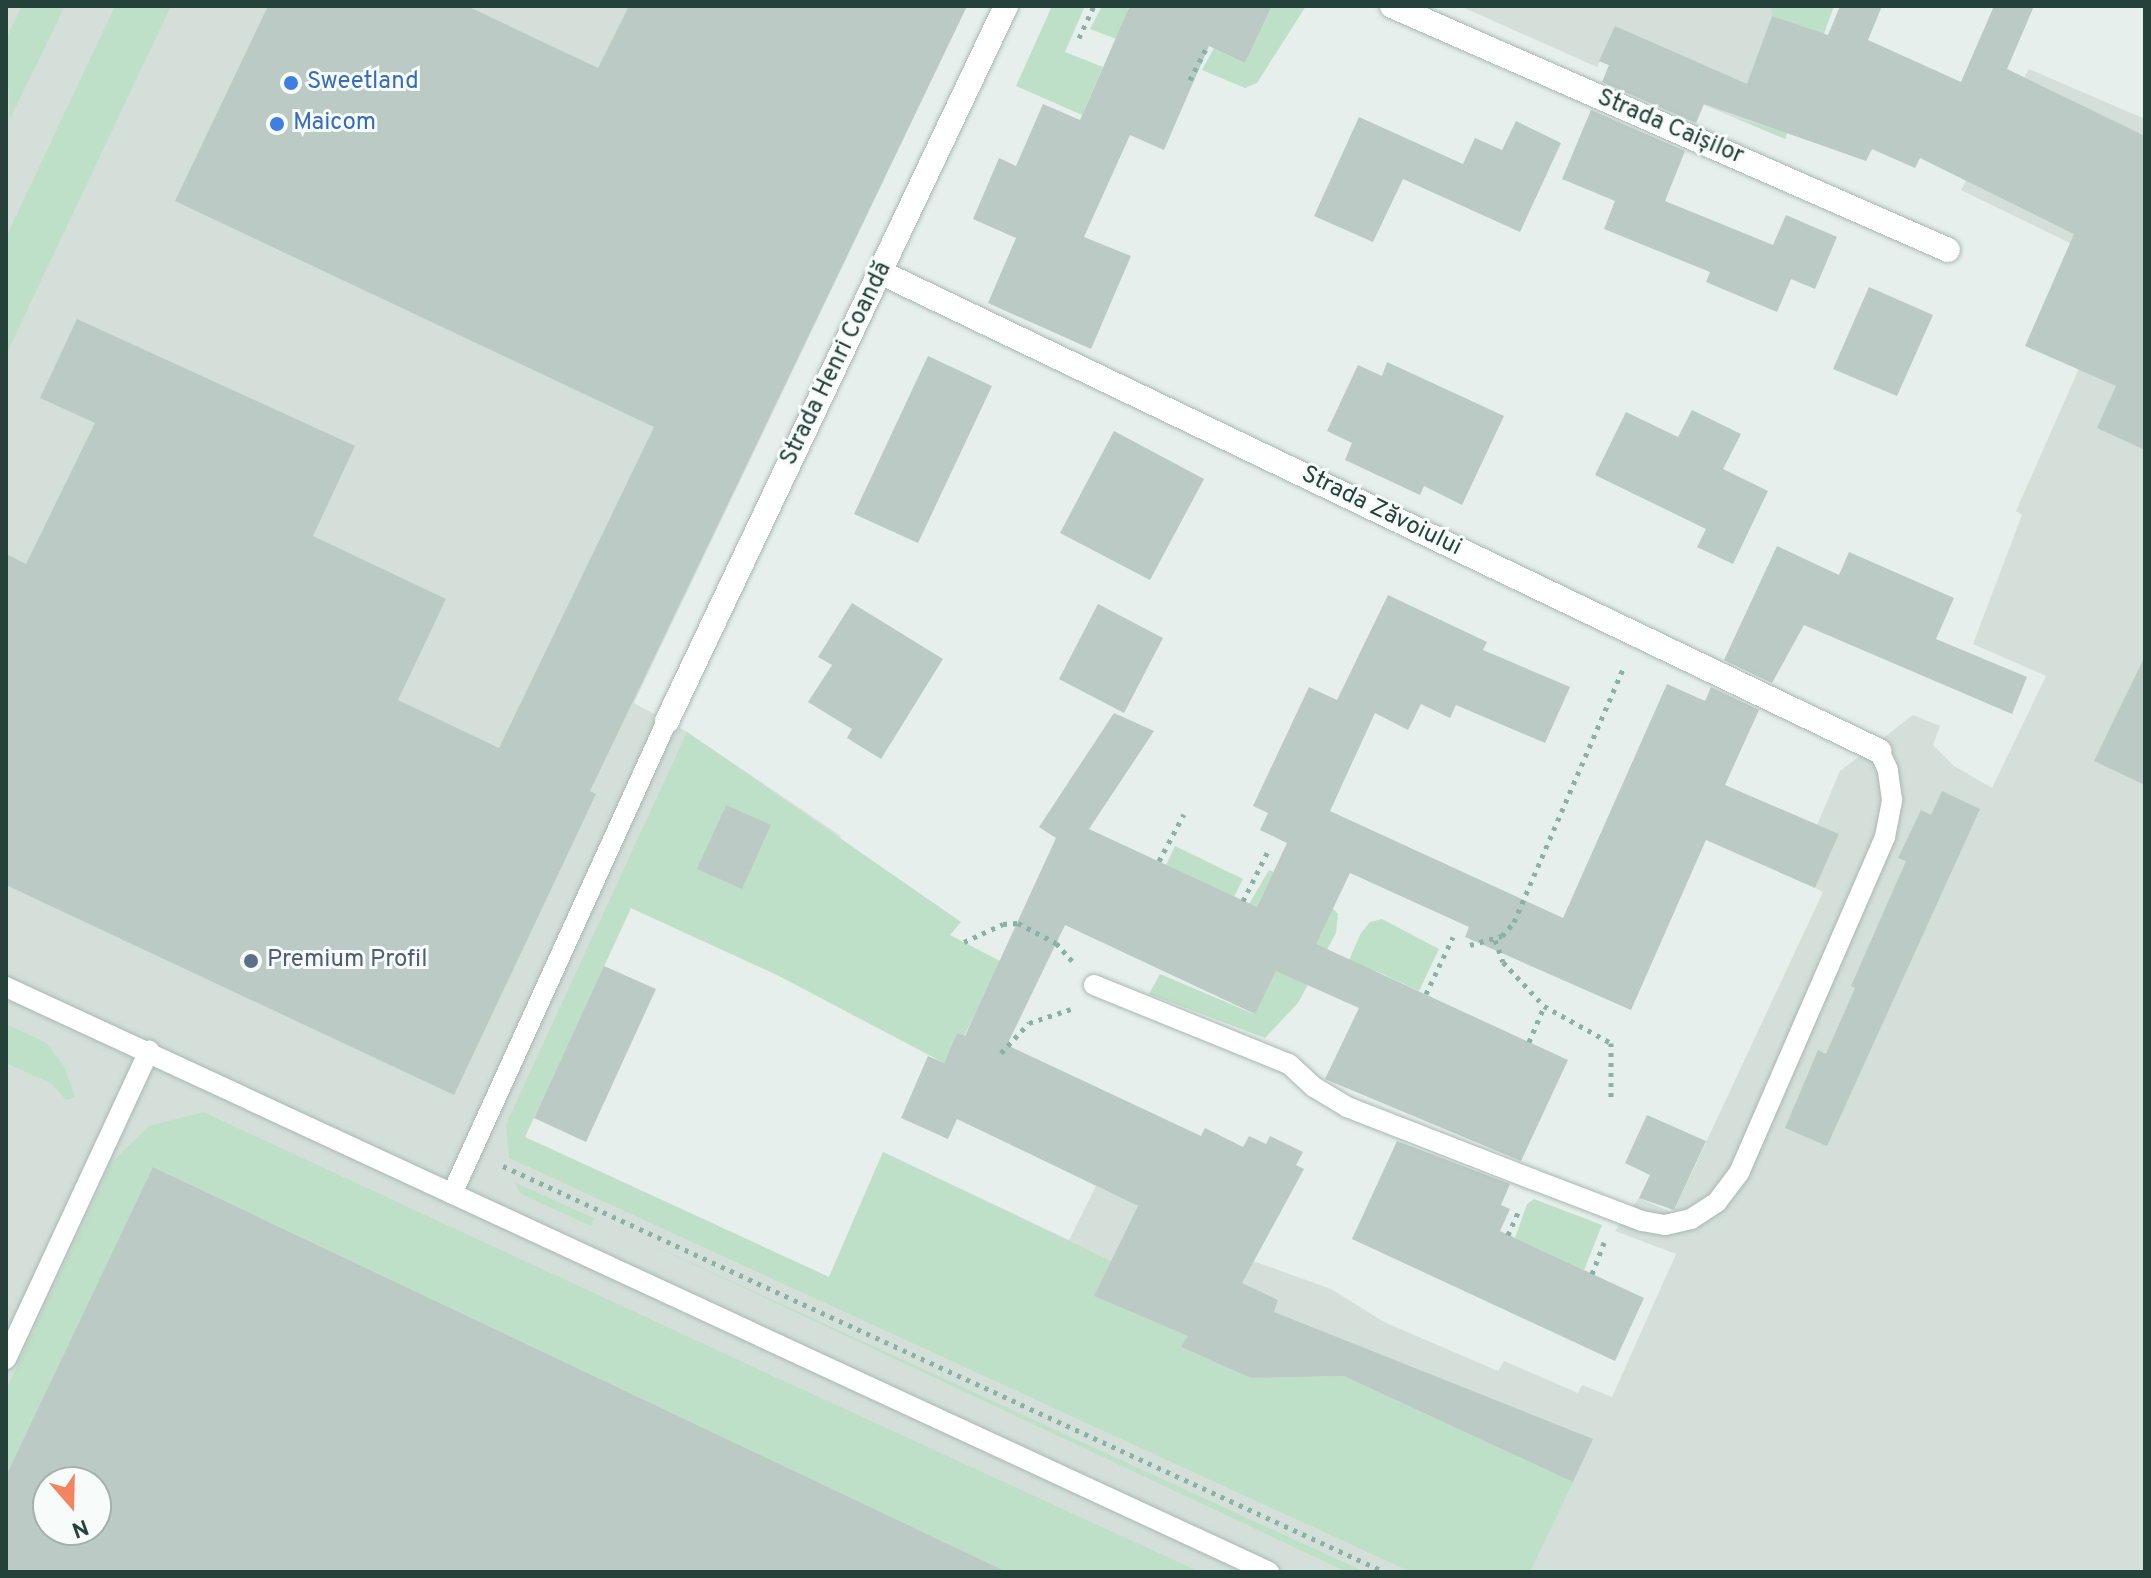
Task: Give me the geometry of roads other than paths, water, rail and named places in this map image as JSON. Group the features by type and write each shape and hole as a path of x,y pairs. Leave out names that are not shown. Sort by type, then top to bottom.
{"street":[{"name":"Strada Henri Coandă","path":"667,721 1006,6"},
{"name":"Strada Caișilor","path":"1392,6 1948,250"},
{"name":"Strada Zăvoiului","path":"882,273 1879,751"}],"lane":[{"path":"452,1194 667,721"},
{"path":"1094,985 1289,1064 1314,1087 1347,1107 1642,1221 1665,1225 1691,1219 1717,1202 1739,1173 1885,837 1892,800 1888,770 1879,751"},
{"path":"6,987 1269,1572"},
{"path":"6,1359 149,1051"}],"place":[{"name":"Sweetland","path":"291,83"},
{"name":"Maicom","path":"277,124"},
{"name":"Premium Profil","path":"251,961"}]}
